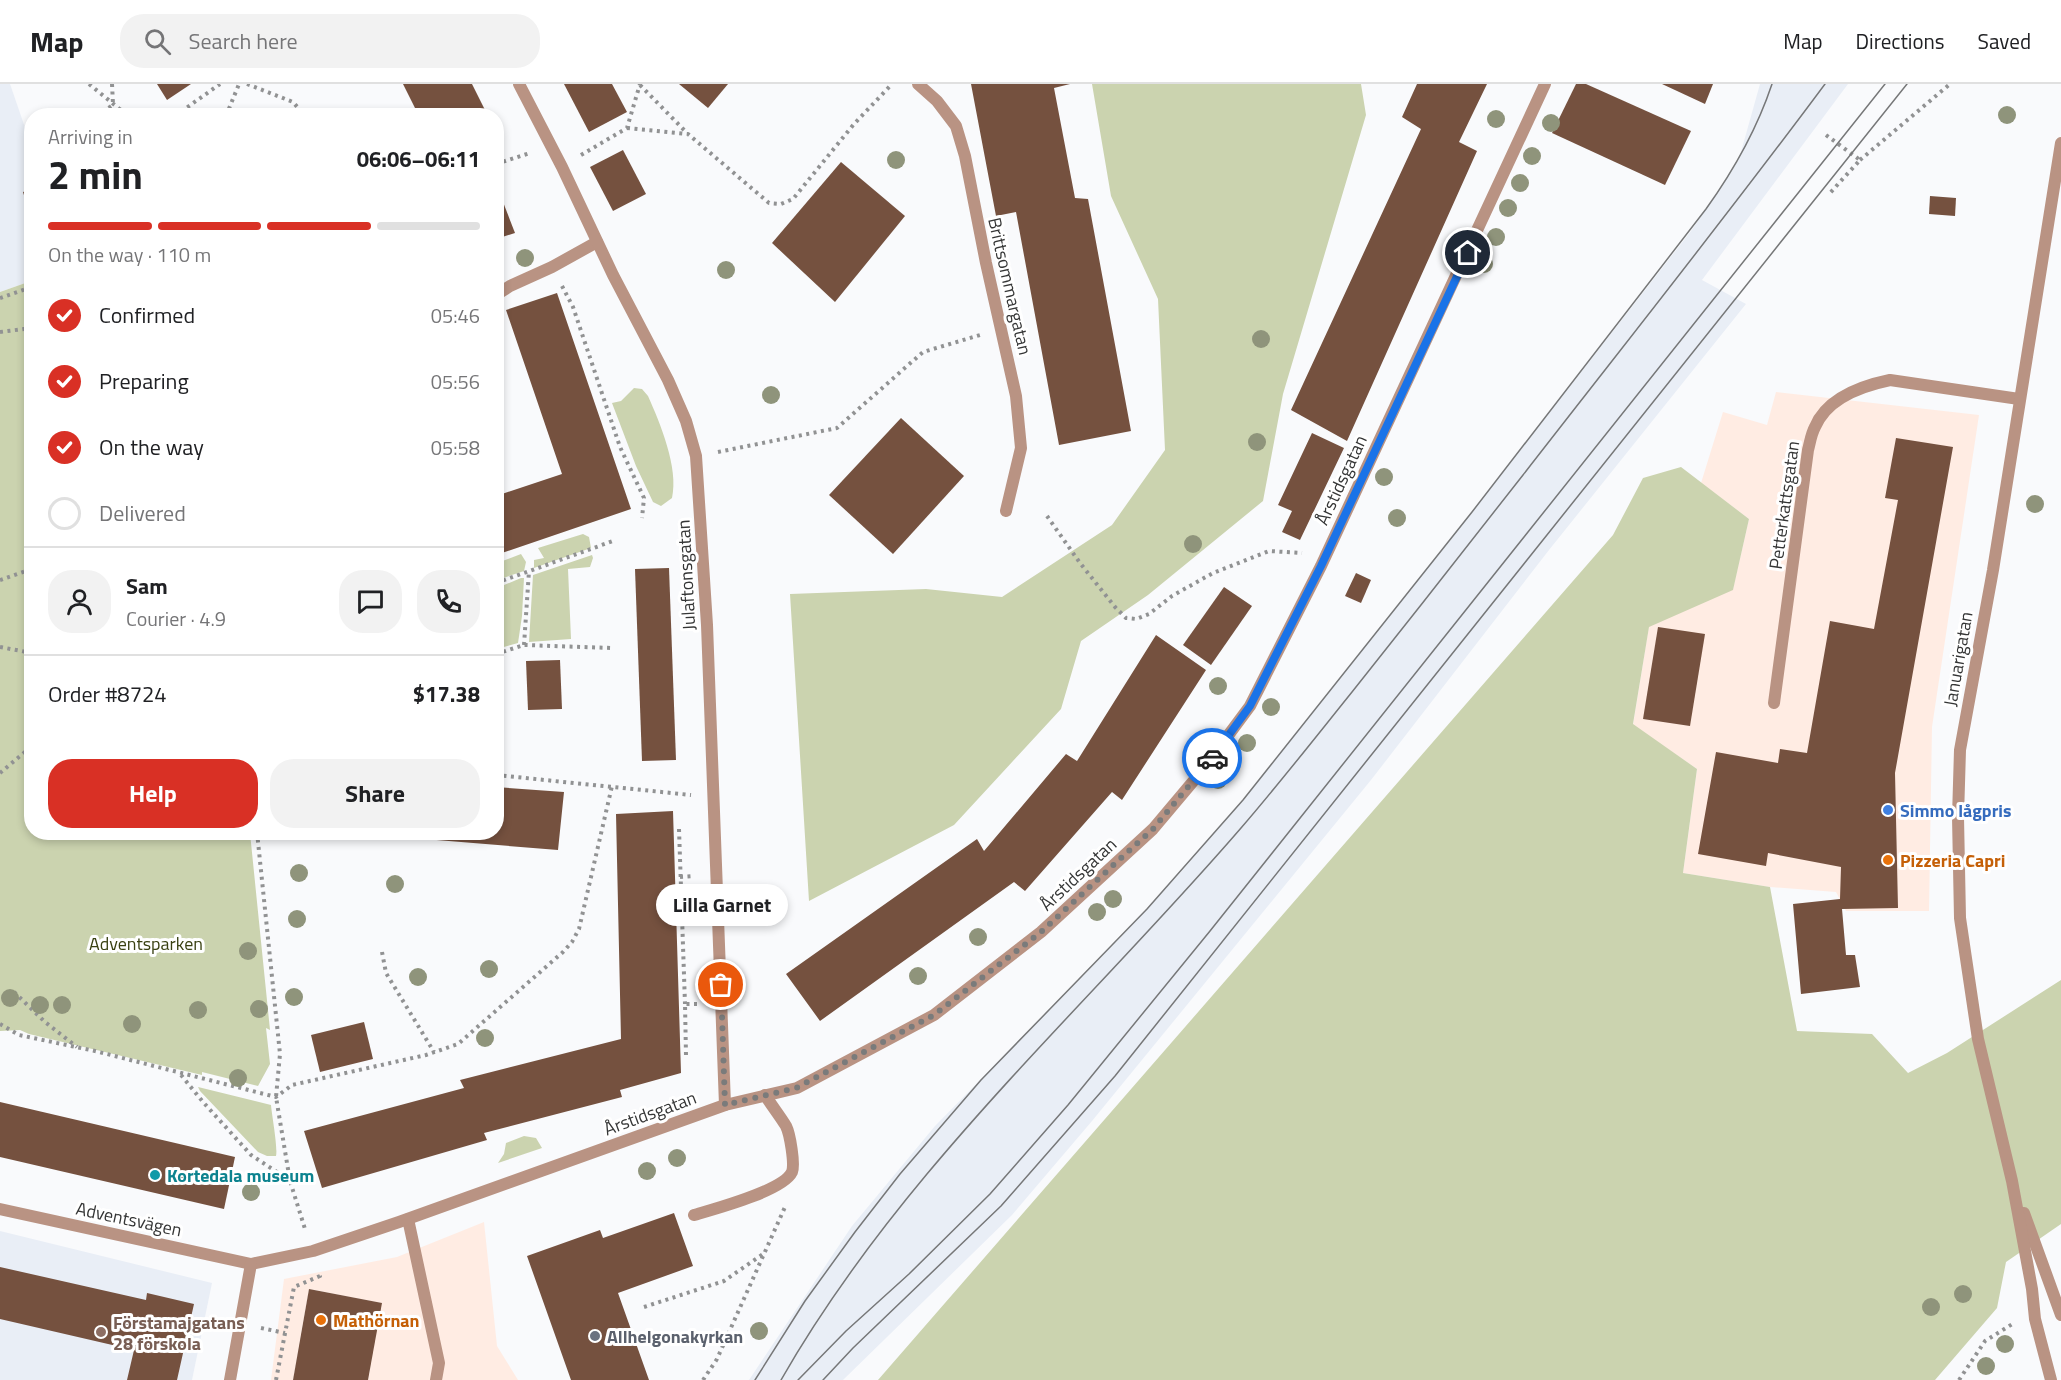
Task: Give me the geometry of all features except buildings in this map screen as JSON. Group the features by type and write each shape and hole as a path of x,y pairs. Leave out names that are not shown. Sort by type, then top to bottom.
{"street":[{"name":"Julaftonsgatan","path":"519,84 668,380 686,421 696,456 707,626 725,1105"},
{"name":"Brittsommargatan","path":"918,84 937,101 956,126 965,156 1016,396 1021,448 1006,510"},
{"name":"Årstidsgatan","path":"251,1264 313,1251 725,1105 796,1088 934,1015 1041,932 1153,829 1201,772 1250,706 1321,566 1545,84"},
{"name":"Januarigatan","path":"2051,1380 2035,1319 2032,1289 2012,1181 1978,1040 1960,918 1958,817 1960,750 1993,570 2061,143"},
{"path":"504,290 597,242"},
{"name":"Petterkattsgatan","path":"1774,704 1808,450 1815,426 1827,408 1846,394 1870,384 1890,380 2019,399"},
{"path":"694,1215 763,1192 782,1183 792,1172 793,1158 787,1128 765,1095"},
{"name":"Januarigatan","path":"2012,1181 2061,1315"},
{"name":"Adventsvägen","path":"0,1209 251,1264"},
{"path":"408,1219 439,1363 436,1380"},
{"path":"230,1380 251,1264"}],"path":[{"path":"89,84 117,108"},
{"path":"112,84 113,105"},
{"path":"186,108 220,84"},
{"path":"229,108 239,84"},
{"path":"247,84 293,102 298,108"},
{"path":"627,128 640,84 688,134 769,203 781,204 793,199 854,124 892,84"},
{"path":"1830,193 1860,160 1950,84"},
{"path":"108,108 113,105"},
{"path":"562,167 627,128 688,134"},
{"path":"1826,135 1860,160"},
{"path":"504,161 551,145"},
{"path":"552,267 573,307 620,447 644,498 642,518"},
{"path":"0,298 24,290"},
{"path":"696,456 837,428 923,352 1001,328"},
{"path":"0,332 24,329"},
{"path":"1047,516 1115,608 1126,618 1136,620 1213,573 1269,550 1302,553 1321,566"},
{"path":"504,580 613,541"},
{"path":"0,580 24,571"},
{"path":"524,645 529,571"},
{"path":"504,651 524,645 613,648"},
{"path":"0,647 24,652"},
{"path":"0,773 24,753"},
{"path":"504,776 712,797"},
{"path":"0,1024 19,1035 77,1047 181,1075 276,1097 292,1085 434,1052 458,1044 572,942 579,929 586,903 612,786"},
{"path":"679,829 686,1055"},
{"path":"258,840 280,1054 276,1097 290,1181 320,1276 294,1287 276,1380"},
{"path":"382,952 387,973 434,1052"},
{"path":"14,992 45,1022 77,1047"},
{"path":"685,1004 722,1004"},
{"path":"181,1075 251,1155 290,1181"},
{"path":"703,1380 717,1359 787,1202"},
{"path":"644,1307 724,1281 764,1254"},
{"path":"1959,1380 1985,1341 2014,1323 2035,1319"}],"shaded area":[{"path":"0,84 10,84 24,125 24,283 0,292"},
{"path":"1760,84 1848,84 1702,280 1746,304 1549,550 1371,780 1092,1121 1012,1215 843,1380 749,1380 852,1226 935,1126 1113,945 1182,871 1243,800 1472,512 1691,231 1721,187 1739,159"},
{"path":"1776,392 1979,415 1932,727 1929,911 1846,911 1836,892 1770,887 1683,873 1697,769 1633,725 1649,626 1733,589 1749,519 1701,483 1723,412 1767,425"},
{"path":"484,1222 497,1346 518,1380 368,1380 381,1303 309,1289 293,1380 271,1380 284,1279 397,1257"},
{"name":"Förstamajgatans 28 förskola","path":"0,1231 212,1283 192,1380 0,1380"}],"green space":[{"path":"1092,84 1361,84 1366,115 1283,394 1263,501 1148,595 1081,641 1061,709 954,825 809,901 790,594 926,589 1002,597 1112,525 1165,450 1158,299 1111,196"},
{"name":"Adventsparken","path":"24,283 24,840 251,840 270,1030 266,1028 270,1064 258,1086 202,1072 202,1075 20,1030 0,1031 0,292"},
{"path":"634,388 642,389 648,396 663,432 671,460 672,498 661,506 653,502 636,466 612,403 621,401"},
{"path":"1681,467 1749,519 1733,590 1649,627 1633,724 1697,769 1683,873 1770,887 1797,1031 1872,1034 1908,1073 1947,1053 2061,980 2061,1224 2006,1262 1997,1308 1935,1380 878,1380 1613,535 1643,478"},
{"path":"583,534 589,537 591,548 534,568 534,560 544,558 538,548"},
{"path":"521,554 526,562 524,571 504,578 504,560"},
{"path":"592,555 590,567 568,569 571,639 529,642 533,575"},
{"path":"524,578 518,643 504,647 504,585"},
{"path":"198,1087 271,1105 276,1156 267,1156 258,1152"},
{"path":"524,1136 536,1138 542,1148 498,1163 504,1154 506,1143"}],"tram line":[{"path":"755,1380 805,1301 900,1174 981,1080 1147,909 1243,800 1472,512 1706,209 1744,149 1772,84"},
{"path":"781,1380 829,1303 938,1161 997,1093 1181,895 1269,795 1502,502 1825,84"},
{"path":"798,1380 990,1194 1068,1105 1210,931 1885,84"},
{"path":"823,1380 853,1348 1001,1206 1115,1076 1907,84"}],"way so far":[{"path":"721,985 725,1105 796,1088 934,1015 1041,932 1153,829 1212,758"}],"place":[{"name":"Simmo lågpris","path":"1888,810"},
{"name":"Pizzeria Capri","path":"1888,860"},
{"name":"Lilla Garnet","path":"721,985"},
{"name":"Kortedala museum","path":"155,1175"},
{"name":"Mathörnan","path":"321,1320"},
{"name":"Förstamajgatans 28 förskola","path":"101,1332"},
{"name":"Allhelgonakyrkan","path":"595,1336"}],"route":[{"path":"1212,758 1250,706 1321,566 1468,253"}]}
